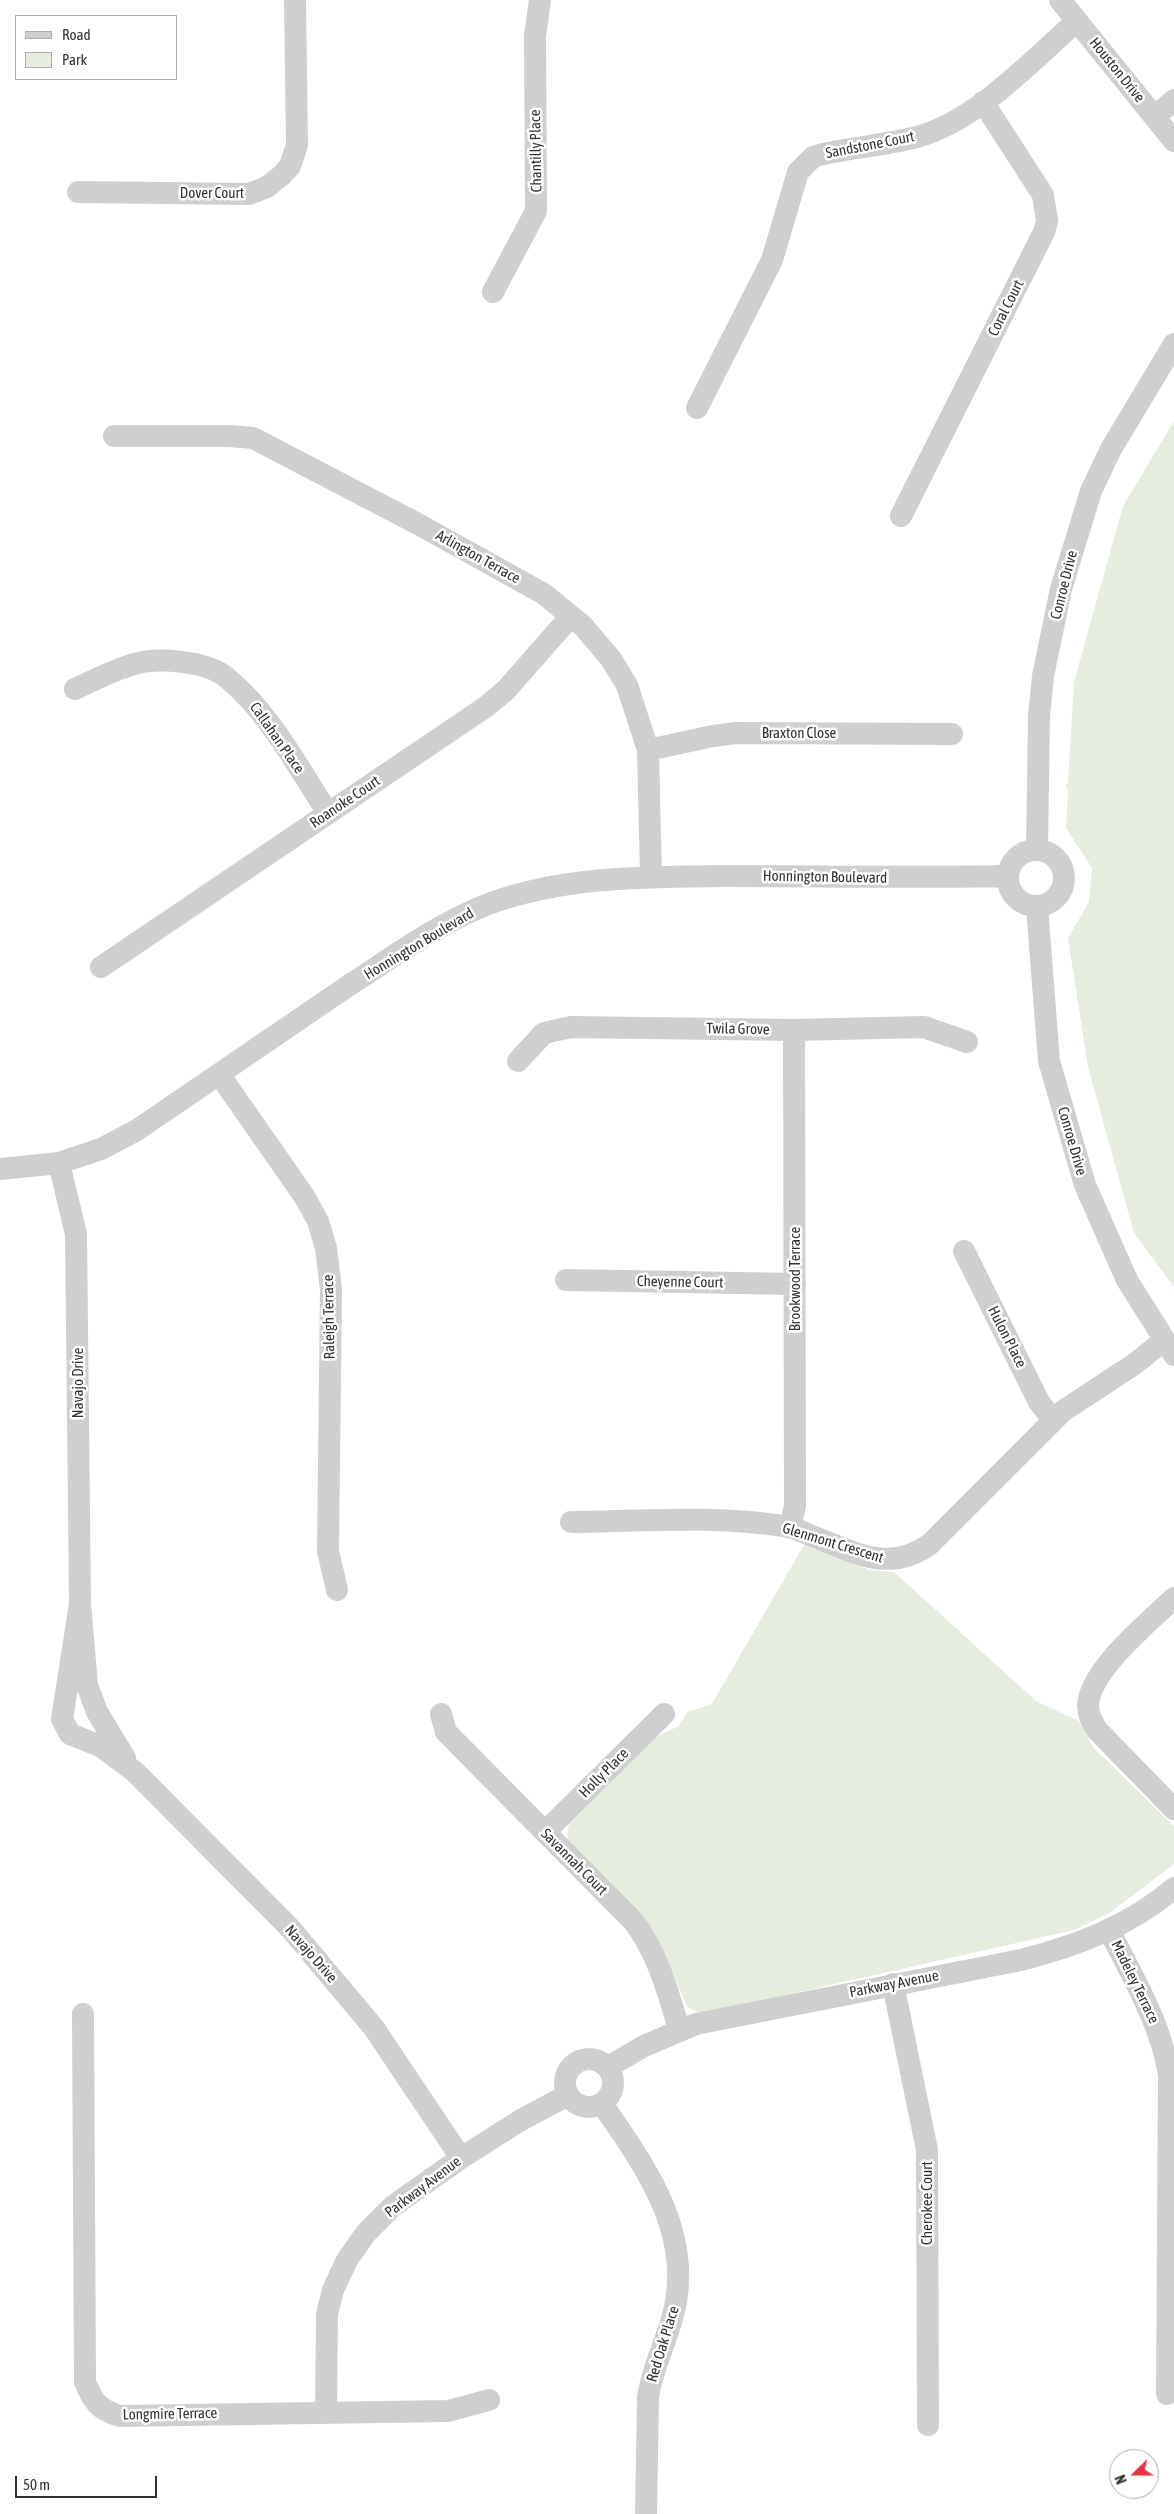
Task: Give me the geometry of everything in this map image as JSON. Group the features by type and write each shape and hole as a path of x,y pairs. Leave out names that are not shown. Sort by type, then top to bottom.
{"street":[{"name":"Dover Court","path":"78,192 249,194 275,181 290,166 297,145 295,0"},
{"name":"Chantilly Place","path":"493,292 536,211 535,36 540,0"},
{"name":"Houston Drive","path":"1060,0 1174,141"},
{"name":"Sandstone Court","path":"697,408 772,260 794,182 805,163 813,157 829,153 918,136 961,118 983,102 1077,21"},
{"path":"1155,117 1174,100"},
{"name":"Coral Court","path":"901,516 1044,232 1047,221 1046,207 1039,188 983,102"},
{"name":"Conroe Drive","path":"1037,849 1039,716 1043,676 1061,589 1091,491 1107,457 1174,344"},
{"name":"Arlington Terrace","path":"114,436 229,436 253,438 435,533 544,594 571,616 583,626 611,659 627,685 648,750 651,877"},
{"name":"Roanoke Court","path":"101,967 487,706 506,690 571,616"},
{"name":"Callahan Place","path":"75,689 117,670 155,660 178,660 225,676 258,706 328,814"},
{"name":"Braxton Close","path":"648,750 736,733 952,734"},
{"path":"1037,849 1047,851 1055,857 1063,867 1065,878 1063,889 1057,898 1047,905 1037,907 1025,904 1016,898 1010,889 1008,876 1015,858 1026,851 1037,849"},
{"name":"Honnington Boulevard","path":"0,1169 59,1163 101,1150 137,1130 367,974 462,914 493,902 566,884 651,877 804,876 917,878 1008,876"},
{"name":"Conroe Drive","path":"1037,907 1049,1061 1085,1185 1127,1280 1169,1348"},
{"name":"Twila Grove","path":"518,1060 544,1034 571,1027 794,1030 924,1027 967,1042"},
{"name":"Brookwood Terrace","path":"790,1527 795,1506 794,1030"},
{"name":"Raleigh Terrace","path":"219,1074 304,1196 318,1221 326,1248 331,1289 328,1552 337,1590"},
{"name":"Navajo Drive","path":"59,1163 76,1234 80,1604 86,1650 87,1685 97,1712 134,1771"},
{"name":"Hulon Place","path":"964,1252 1039,1402 1054,1420"},
{"name":"Cheyenne Court","path":"566,1280 795,1284"},
{"name":"Glenmont Crescent","path":"571,1522 731,1522 790,1527 868,1557 886,1561 897,1560 919,1552 930,1544 1063,1411 1136,1363 1169,1348"},
{"path":"1174,1598 1104,1668 1088,1704 1089,1717 1097,1730 1174,1809"},
{"name":"Navajo Drive","path":"80,1604 62,1719 70,1734 100,1746 134,1771 302,1943 374,2028 461,2158"},
{"name":"Savannah Court","path":"441,1714 446,1732 634,1922 643,1935 659,1968 680,2029"},
{"name":"Holly Place","path":"545,1832 664,1714"},
{"name":"Parkway Avenue","path":"608,2067 644,2046 680,2029 737,2014 1037,1956 1070,1947 1109,1930 1150,1906 1174,1888"},
{"name":"Madeley Terrace","path":"1109,1930 1153,2019 1165,2052 1168,2074 1167,2394"},
{"name":"Cherokee Court","path":"894,1984 926,2150 928,2425"},
{"name":"Longmire Terrace","path":"83,2014 85,2382 92,2398 104,2411 120,2416 326,2411 448,2411 488,2400"},
{"path":"580,2060 598,2060 608,2067 612,2074 613,2083 611,2091 602,2104 588,2108 579,2106 568,2096 565,2083 566,2073 580,2060"},
{"name":"Parkway Avenue","path":"326,2411 326,2314 347,2260 366,2233 393,2206 461,2158 522,2120 568,2096"},
{"name":"Red Oak Place","path":"602,2104 635,2152 662,2202 674,2232 679,2258 676,2302 651,2378 648,2397 646,2514"}],"green space":[{"path":"1174,421 1174,1287 1134,1233 1088,1067 1068,938 1089,902 1092,868 1066,828 1068,790 1066,786 1068,782 1074,682 1123,506"},
{"path":"804,1545 870,1570 894,1572 1036,1701 1079,1721 1093,1747 1174,1826 1174,1864 1111,1912 1074,1930 702,2014 687,2007 673,1973 575,1854 567,1836 569,1824 655,1737 679,1726 687,1712 712,1704"}]}
